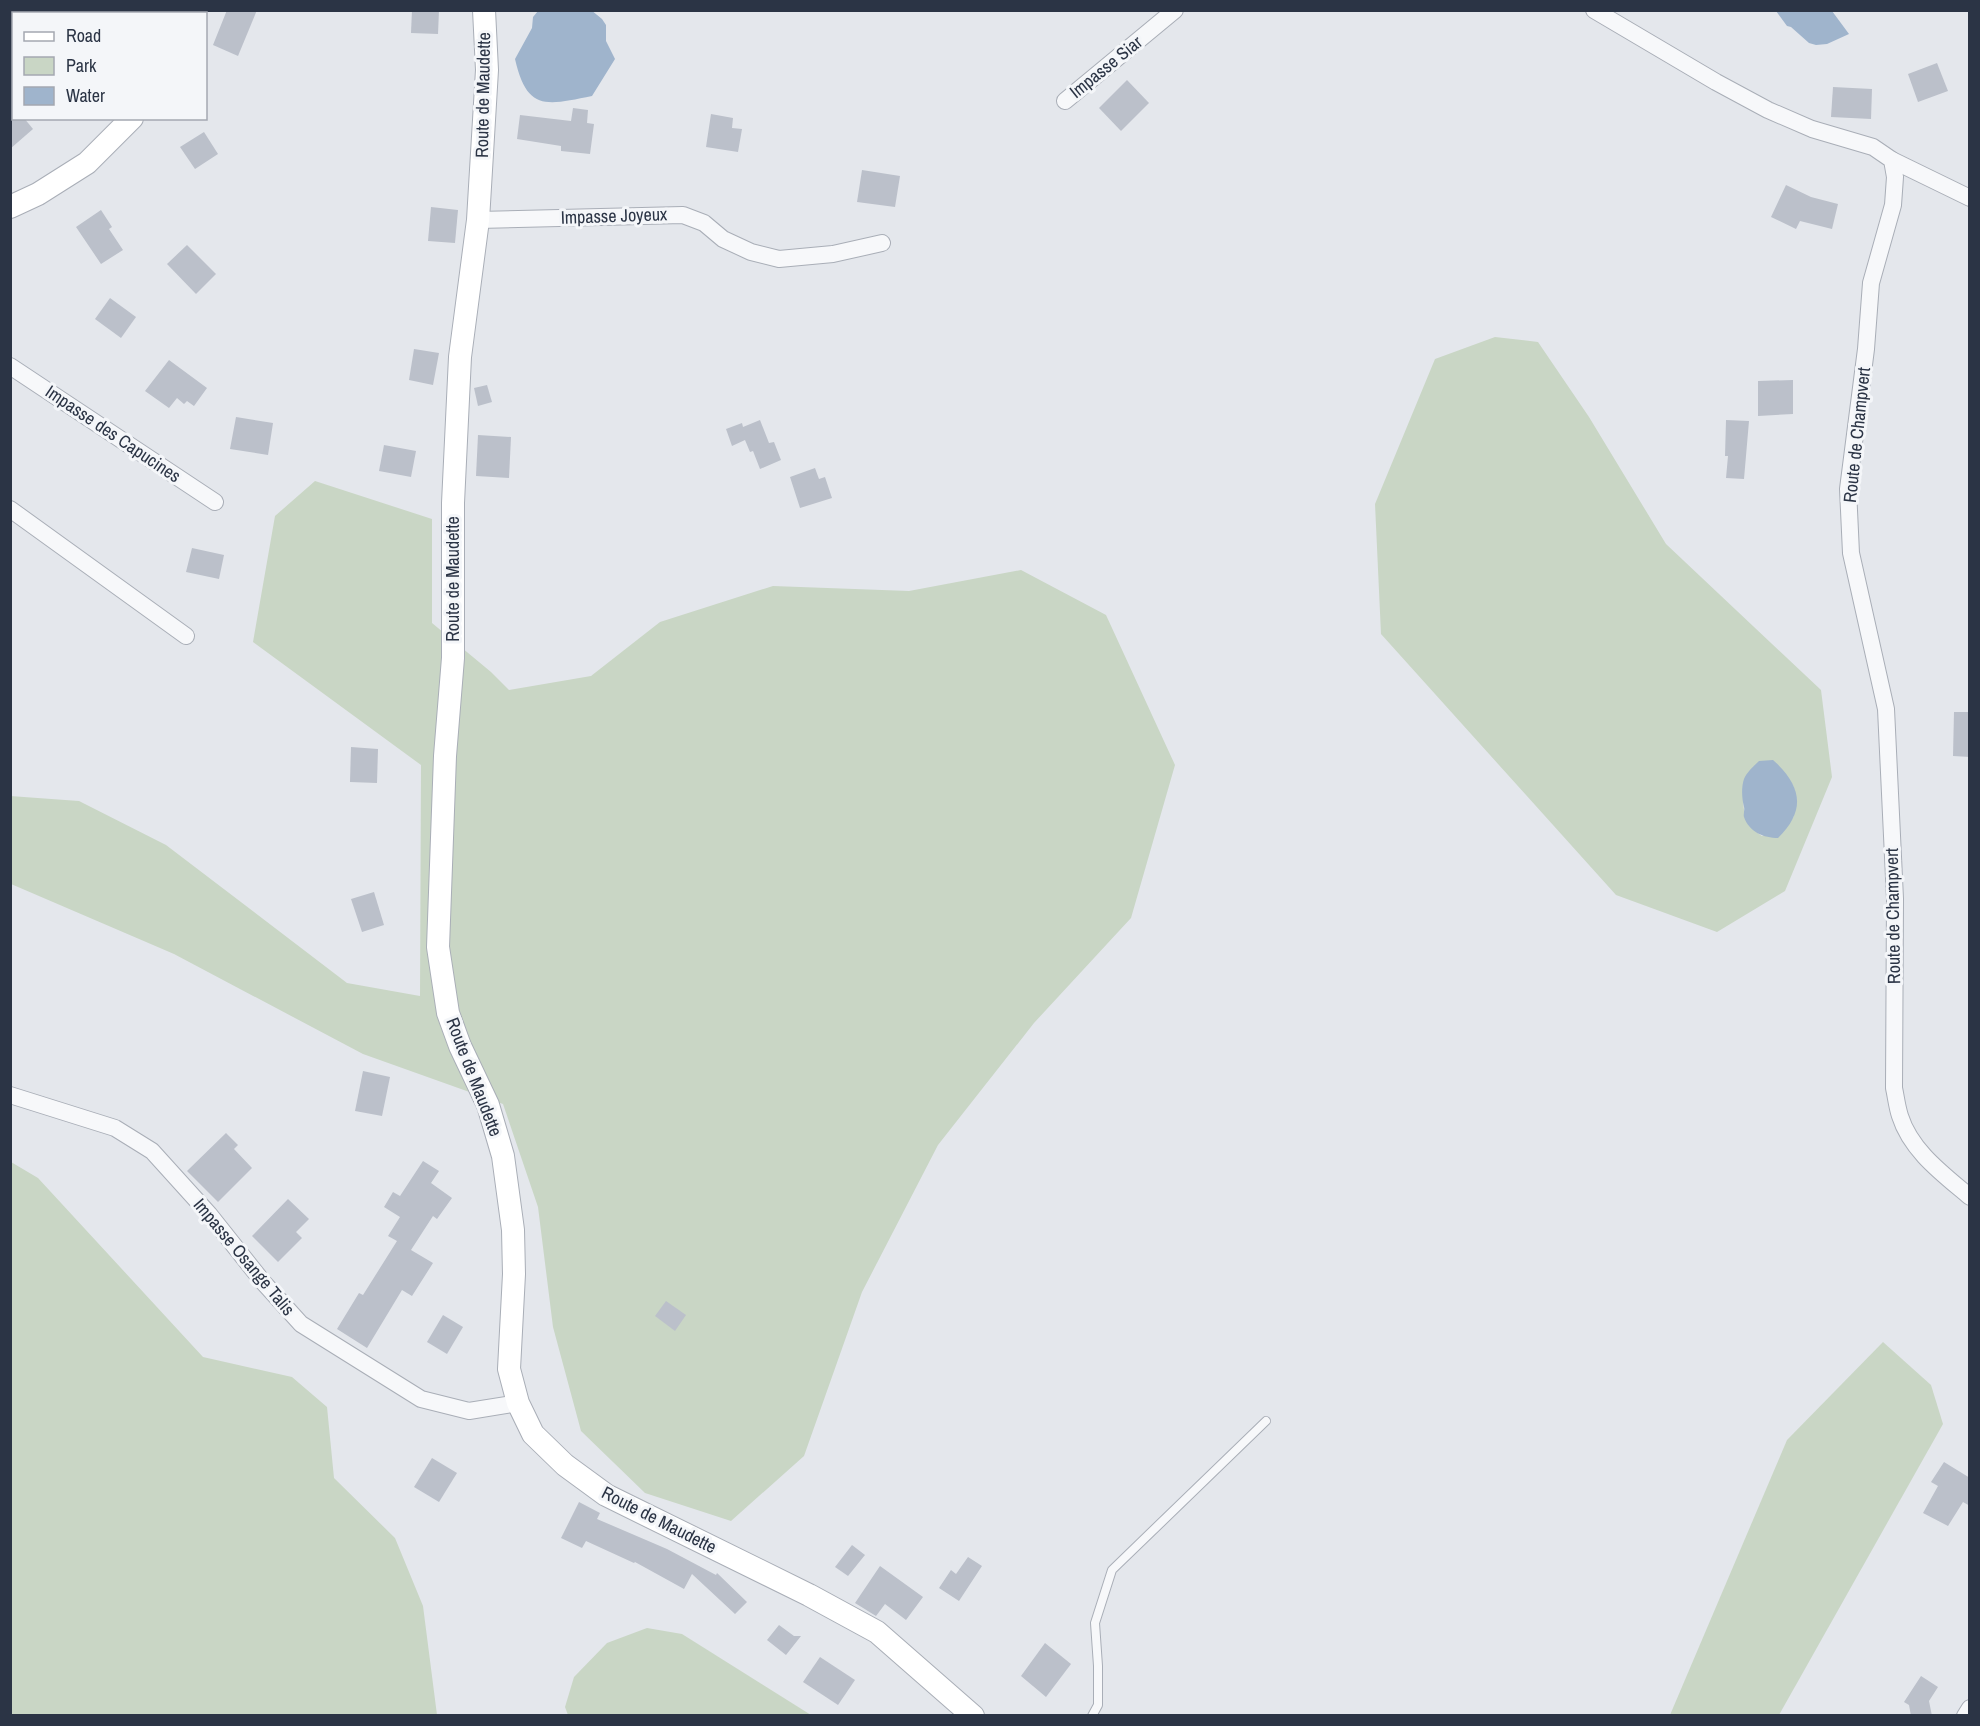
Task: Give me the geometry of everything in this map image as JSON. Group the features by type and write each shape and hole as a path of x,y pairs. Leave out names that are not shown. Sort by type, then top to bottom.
{"street":[{"name":"Route de Maudette","path":"484,10 487,70 478,220 460,357 453,503 453,658 445,756 438,947 448,1013 460,1046 488,1105 503,1156 513,1230 514,1286 509,1369 518,1403 533,1434 565,1465 606,1495 809,1595 877,1632 973,1716"},
{"name":"Impasse Siar","path":"1065,101 1175,10"},
{"path":"1594,10 1768,110 1812,129 1873,147 1892,160 1970,198"},
{"path":"10,207 38,194 87,163 130,120"},
{"name":"Route de Champvert","path":"1892,160 1895,177 1893,205 1871,283 1866,349 1848,489 1851,553 1886,709 1895,899 1894,1088 1900,1117 1910,1138 1924,1156 1970,1197"},
{"name":"Impasse Joyeux","path":"478,220 682,215 704,223 723,239 751,252 779,259 833,254 882,243"},
{"name":"Impasse des Capucines","path":"10,366 216,502"},
{"path":"10,508 186,636"},
{"name":"Impasse Osange Talis","path":"10,1095 115,1128 152,1151 209,1214 263,1282 301,1324 421,1399 469,1411 518,1403"},
{"path":"1965,1716 1970,1708"}],"lane":[{"path":"1092,1716 1098,1705 1095,1623 1112,1569 1266,1421"}],"green space":[{"path":"1495,337 1538,342 1589,417 1666,544 1821,690 1832,777 1785,891 1717,932 1616,895 1381,634 1375,504 1435,359","holes":["1743,782 1791,782 1796,800 1793,818 1762,836 1755,831 1747,819 1743,806"]},
{"path":"315,481 432,519 432,623 509,690 591,676 660,622 773,586 909,591 1021,570 1106,615 1175,765 1131,918 1034,1023 938,1145 862,1292 804,1456 731,1521 645,1493 581,1431 553,1327 538,1207 503,1104 363,1054 174,954 11,884 10,796 79,801 166,845 347,983 420,996 421,765 253,642 275,516"},
{"path":"11,1162 38,1178 203,1357 292,1377 327,1407 334,1478 395,1538 423,1606 437,1715 11,1715"},
{"path":"1883,1342 1931,1385 1943,1424 1779,1715 1670,1715 1787,1440"},
{"path":"647,1628 682,1634 811,1715 568,1715 565,1707 574,1677 607,1643"}],"water":[{"path":"591,10 606,25 606,41 615,59 592,96 563,101 541,101 526,88 515,59 532,28 533,17 538,11"},
{"path":"1776,11 1832,11 1849,34 1827,44 1809,43 1787,26"},
{"path":"1773,760 1790,779 1797,798 1797,808 1793,818 1778,838 1767,837 1749,827 1744,817 1742,797 1743,782 1748,772 1759,761"}],"building":[{"path":"227,10 257,10 238,56 213,45"},
{"path":"412,10 439,10 438,34 411,33"},
{"path":"1937,63 1948,91 1918,102 1908,74"},
{"path":"1127,80 1149,103 1121,131 1099,108"},
{"path":"1833,87 1872,89 1871,119 1831,117"},
{"path":"573,108 588,110 587,123 594,124 590,154 561,151 561,146 517,139 520,115 571,121"},
{"path":"711,114 733,118 732,128 742,129 738,152 706,147"},
{"path":"10,118 26,120 33,129 10,149"},
{"path":"204,132 218,154 195,169 180,147"},
{"path":"862,170 900,176 895,207 857,202"},
{"path":"1786,185 1811,197 1838,204 1832,229 1800,221 1796,229 1771,217"},
{"path":"431,207 458,210 455,243 428,241"},
{"path":"101,210 112,227 109,229 123,250 101,264 76,227"},
{"path":"187,245 216,274 196,294 167,264"},
{"path":"110,298 136,317 121,338 95,319"},
{"path":"414,349 439,353 433,385 409,380"},
{"path":"169,360 207,388 194,406 187,401 184,404 177,398 169,408 145,391"},
{"path":"1793,380 1793,414 1758,416 1758,381"},
{"path":"487,385 492,402 478,406 474,388"},
{"path":"236,417 273,423 268,455 230,449"},
{"path":"760,420 769,443 774,442 781,460 760,469 753,451 750,452 745,440 732,446 726,429 742,423 743,427"},
{"path":"1726,420 1749,421 1744,479 1726,478 1728,456 1725,456"},
{"path":"478,435 511,437 509,478 476,476"},
{"path":"384,445 416,451 411,477 379,471"},
{"path":"815,468 819,479 825,477 832,498 800,508 790,477"},
{"path":"192,548 224,555 219,579 186,572"},
{"path":"1954,712 1970,712 1970,757 1953,756"},
{"path":"351,747 378,749 377,783 350,782"},
{"path":"374,892 384,925 362,932 351,899"},
{"path":"363,1071 390,1077 382,1116 355,1111"},
{"path":"226,1133 238,1145 234,1149 252,1168 218,1202 187,1171"},
{"path":"423,1161 439,1171 431,1183 452,1198 437,1219 433,1216 411,1250 433,1263 412,1296 402,1290 367,1348 337,1329 359,1293 363,1295 397,1241 388,1236 400,1217 384,1207 393,1192 400,1196"},
{"path":"288,1199 309,1219 296,1232 302,1238 278,1262 252,1236"},
{"path":"666,1301 686,1315 675,1331 655,1316"},
{"path":"443,1315 463,1327 447,1354 427,1342"},
{"path":"432,1458 457,1473 439,1502 414,1487"},
{"path":"1944,1462 1970,1478 1970,1506 1963,1502 1948,1526 1923,1513 1938,1486 1931,1482"},
{"path":"579,1502 600,1513 597,1519 667,1549 716,1575 717,1573 747,1602 735,1614 692,1574 684,1589 635,1562 586,1541 582,1548 561,1538"},
{"path":"852,1545 865,1555 848,1576 835,1567"},
{"path":"968,1557 982,1566 959,1601 939,1588 951,1570 956,1574"},
{"path":"880,1566 923,1597 906,1620 885,1604 876,1616 855,1603"},
{"path":"779,1625 794,1636 801,1636 786,1655 767,1640"},
{"path":"1045,1643 1071,1664 1046,1697 1021,1676"},
{"path":"820,1657 855,1680 838,1705 803,1682"},
{"path":"1921,1676 1938,1687 1929,1701 1932,1716 1911,1716 1909,1705 1904,1702"}]}
